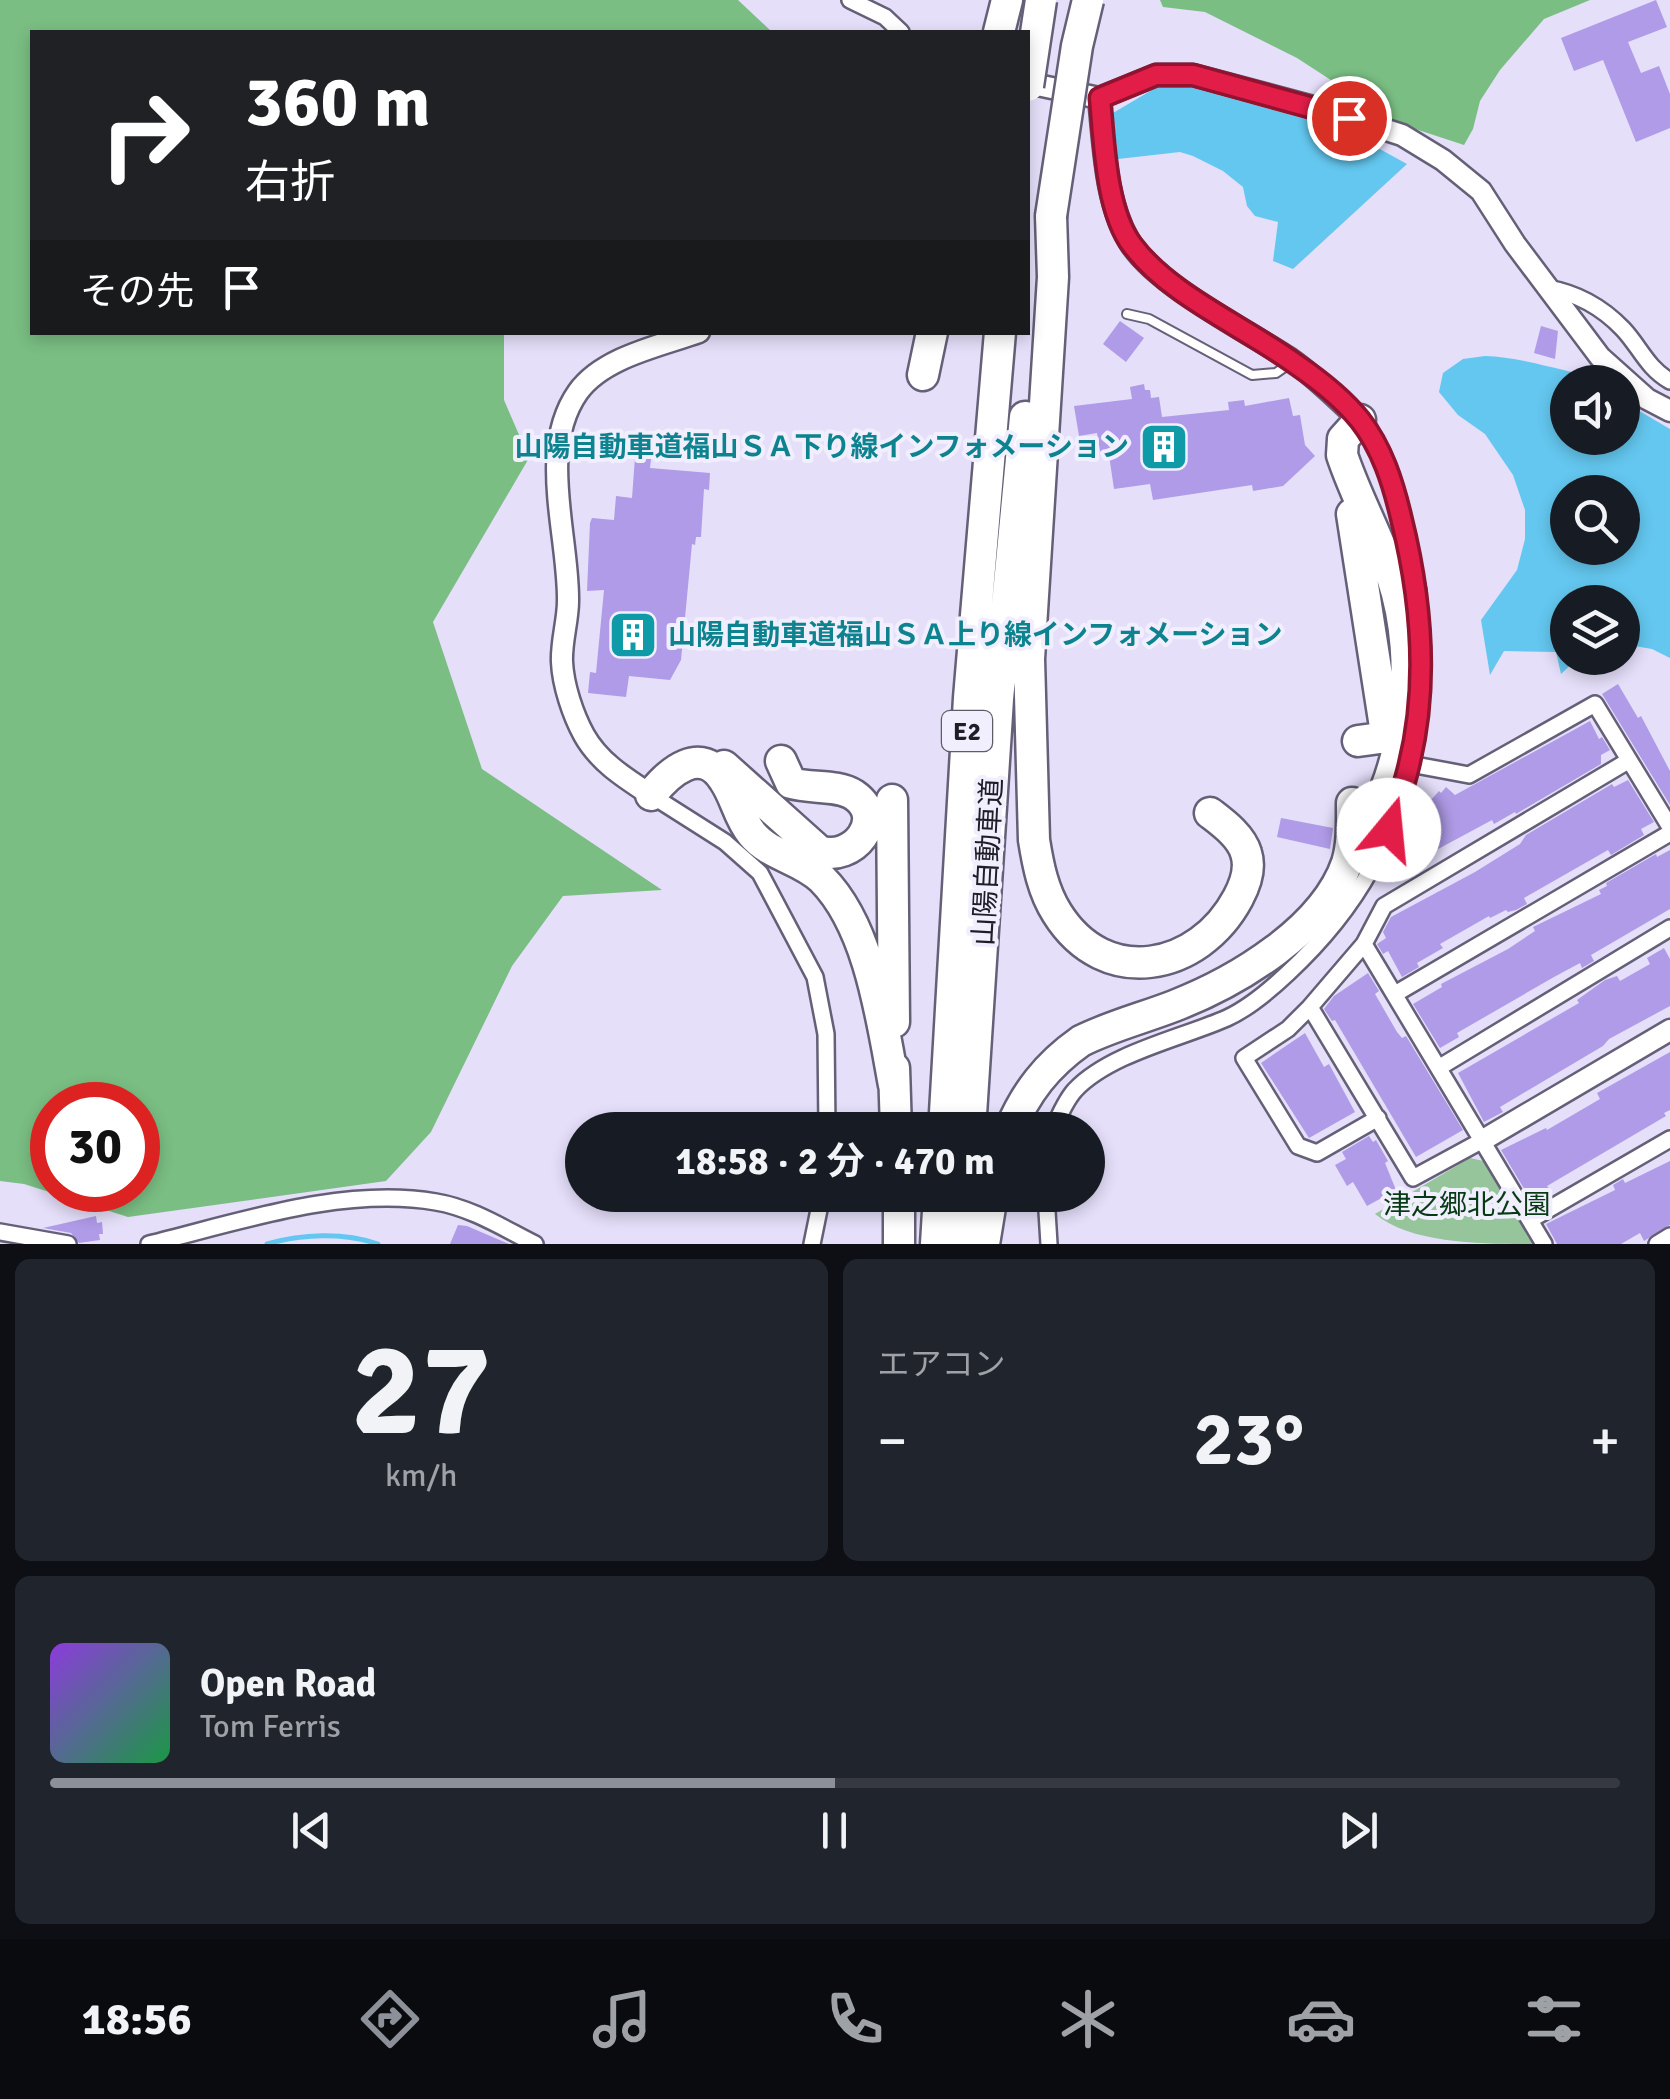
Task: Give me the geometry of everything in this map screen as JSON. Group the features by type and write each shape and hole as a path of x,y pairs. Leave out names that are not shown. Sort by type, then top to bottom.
{"highway":[{"path":"1000,30 1007,0"},
{"path":"1030,71 1041,0"},
{"name":"山陽自動車道","path":"971,1112 1004,619 1034,330 1077,46 1088,0"},
{"path":"1051,216 1053,276 1029,660 1034,840 1038,867 1056,912 1071,932 1109,957 1152,962 1190,951 1220,927 1243,889 1248,870 1246,852 1238,838 1210,813"},
{"path":"922,376 931,335"},
{"name":"山陽自動車道","path":"945,1112 970,680 1000,335"},
{"path":"1019,1112 1033,1086 1062,1054 1081,1041 1217,987 1286,942 1334,886 1374,815 1397,750 1404,696 1342,455 1343,438 1360,420"},
{"path":"1358,741 1380,738 1386,727 1387,636"},
{"path":"651,795 677,767 694,764 711,768 724,778 742,821 781,837 816,873 835,871 865,834 868,816 862,803 842,790 792,783 781,761"},
{"path":"892,800 895,1112"},
{"path":"1350,852 1352,803"},
{"path":"835,871 868,968 894,1085"},
{"path":"899,1244 900,1212"},
{"path":"936,1244 938,1212"},
{"path":"964,1244 965,1212"},
{"path":"984,1244 989,1212"}],"street":[{"path":"850,0 885,16 899,30"},
{"path":"1030,84 1100,98 1156,75 1193,75 1321,108 1402,135 1443,160 1481,191 1600,357 1647,399 1670,411"},
{"path":"1063,1112 1075,1090 1112,1065 1161,1041 1230,1017 1274,986 1311,952 1349,908 1379,859 1410,764 1420,694 1418,591 1391,476 1360,420 1293,362 1158,274 1130,243 1118,216 1109,174 1100,98"},
{"path":"1547,288 1568,291 1597,306 1624,329 1648,365 1670,381"},
{"path":"691,335 602,370 580,390 563,419 558,466 568,602 562,662 570,700 584,736 611,769 725,842 760,873 815,977 826,1034 828,1112"},
{"path":"1395,994 1670,830 1595,704 1469,775 1410,764"},
{"path":"1378,1118 1317,1153 1298,1146 1244,1058 1288,1029 1310,1008 1364,944 1384,906 1628,761"},
{"path":"1440,1067 1670,928"},
{"path":"1364,944 1544,1244"},
{"path":"1310,1008 1413,1178 1670,1030"},
{"path":"1530,1220 1670,1138"},
{"path":"150,1244 335,1201 407,1200 436,1202 475,1213 535,1244"},
{"path":"812,1244 819,1212"},
{"path":"1047,1212 1049,1244"},
{"path":"0,1232 68,1244"},
{"path":"1657,1244 1670,1236"}],"lane":[{"path":"1127,314 1149,319 1252,375 1276,373 1293,362"}],"green space":[{"path":"0,0 738,0 770,30 30,30 30,335 504,335 504,400 529,458 433,622 482,769 662,890 563,896 512,966 431,1132 386,1181 128,1217 112,1212 160,1212 160,1082 30,1082 30,1186 0,1181"},
{"path":"1160,0 1590,0 1544,19 1500,70 1480,101 1464,145 1397,123 1297,58 1205,12 1163,7"},
{"name":"津之郷北公園","path":"1470,1158 1488,1162 1533,1244 1428,1237 1390,1224 1375,1214"}],"water":[{"path":"1179,84 1345,130 1407,164 1293,269 1273,261 1278,222 1255,216 1247,206 1243,187 1223,171 1180,152 1118,159 1113,113 1157,87"},
{"path":"1485,356 1550,367 1550,455 1640,455 1640,411 1670,429 1670,658 1640,647 1640,585 1550,585 1550,652 1504,651 1490,675 1481,620 1517,570 1525,539 1525,510 1513,475 1485,434 1458,415 1439,392 1443,373 1463,359"}],"building":[{"path":"1656,0 1667,27 1628,42 1641,73 1659,66 1670,94 1670,128 1636,142 1603,60 1574,71 1561,38"},
{"path":"1120,321 1144,338 1126,362 1103,344"},
{"path":"1541,326 1558,331 1555,359 1534,353"},
{"path":"1144,384 1151,398 1159,397 1162,417 1229,410 1228,402 1244,400 1245,406 1289,398 1293,416 1300,415 1305,445 1315,456 1283,486 1253,491 1252,485 1153,500 1150,484 1114,489 1109,455 1101,456 1097,433 1079,436 1074,406 1132,399 1130,387"},
{"path":"635,457 651,459 650,468 710,473 709,490 704,489 701,537 696,537 695,545 692,544 681,660 670,680 629,676 626,697 588,693 590,672 596,673 604,590 587,591 590,523 592,518 614,520 616,496 632,498"},
{"path":"1618,684 1638,718 1641,716 1670,771 1670,805 1602,694"},
{"path":"1590,721 1610,750 1601,755 1601,764 1516,814 1494,824 1492,820 1427,855 1428,862 1412,871 1405,850 1407,845 1441,826 1422,810 1439,791 1446,787 1455,795"},
{"path":"1628,780 1654,822 1641,829 1644,835 1611,855 1608,850 1524,898 1527,904 1516,910 1489,916 1440,944 1443,948 1402,977 1388,951 1383,954 1377,944 1386,938 1383,932 1391,917 1475,872 1520,844 1526,835 1612,784 1614,787"},
{"path":"1281,818 1333,828 1330,849 1277,837"},
{"path":"1670,850 1670,909 1591,955 1594,961 1582,968 1580,963 1554,977 1457,1033 1459,1037 1440,1048 1413,1004 1442,987 1441,984 1508,949 1535,931 1533,927 1601,894 1599,890 1606,883"},
{"path":"1664,948 1670,959 1670,1006 1609,1039 1500,1107 1503,1112 1484,1122 1458,1073 1579,1003 1577,1000 1605,980 1617,976 1620,981 1650,964 1647,958"},
{"path":"1368,973 1397,1032 1402,1038 1406,1036 1463,1130 1416,1157 1335,1020 1324,1009 1334,996"},
{"path":"1305,1033 1324,1067 1329,1064 1355,1112 1309,1138 1261,1063"},
{"path":"1670,1052 1670,1110 1664,1113 1666,1116 1547,1186 1551,1191 1532,1202 1501,1150 1547,1130 1600,1099 1597,1093"},
{"path":"1369,1136 1373,1142 1376,1140 1388,1161 1385,1163 1396,1190 1367,1206 1353,1182 1347,1186 1335,1165 1346,1159 1342,1152"},
{"path":"1670,1161 1670,1225 1644,1241 1640,1233 1621,1244 1557,1244 1546,1224 1615,1190 1613,1185 1623,1179 1625,1183"},
{"path":"96,1216 97,1223 102,1222 100,1240 79,1243 71,1233 43,1228"},
{"path":"458,1225 467,1226 509,1244 450,1244"}],"waterway":[{"path":"267,1244 322,1236 378,1244"}],"place":[{"name":"山陽自動車道福山ＳＡ下り線インフォメーション","path":"1164,447"},
{"name":"山陽自動車道福山ＳＡ上り線インフォメーション","path":"633,635"}],"route":[{"path":"1349,118 1193,75 1156,75 1100,98 1109,174 1118,216 1130,243 1158,274 1316,379 1360,420 1391,476 1418,591 1421,662 1410,764 1389,830"}]}
